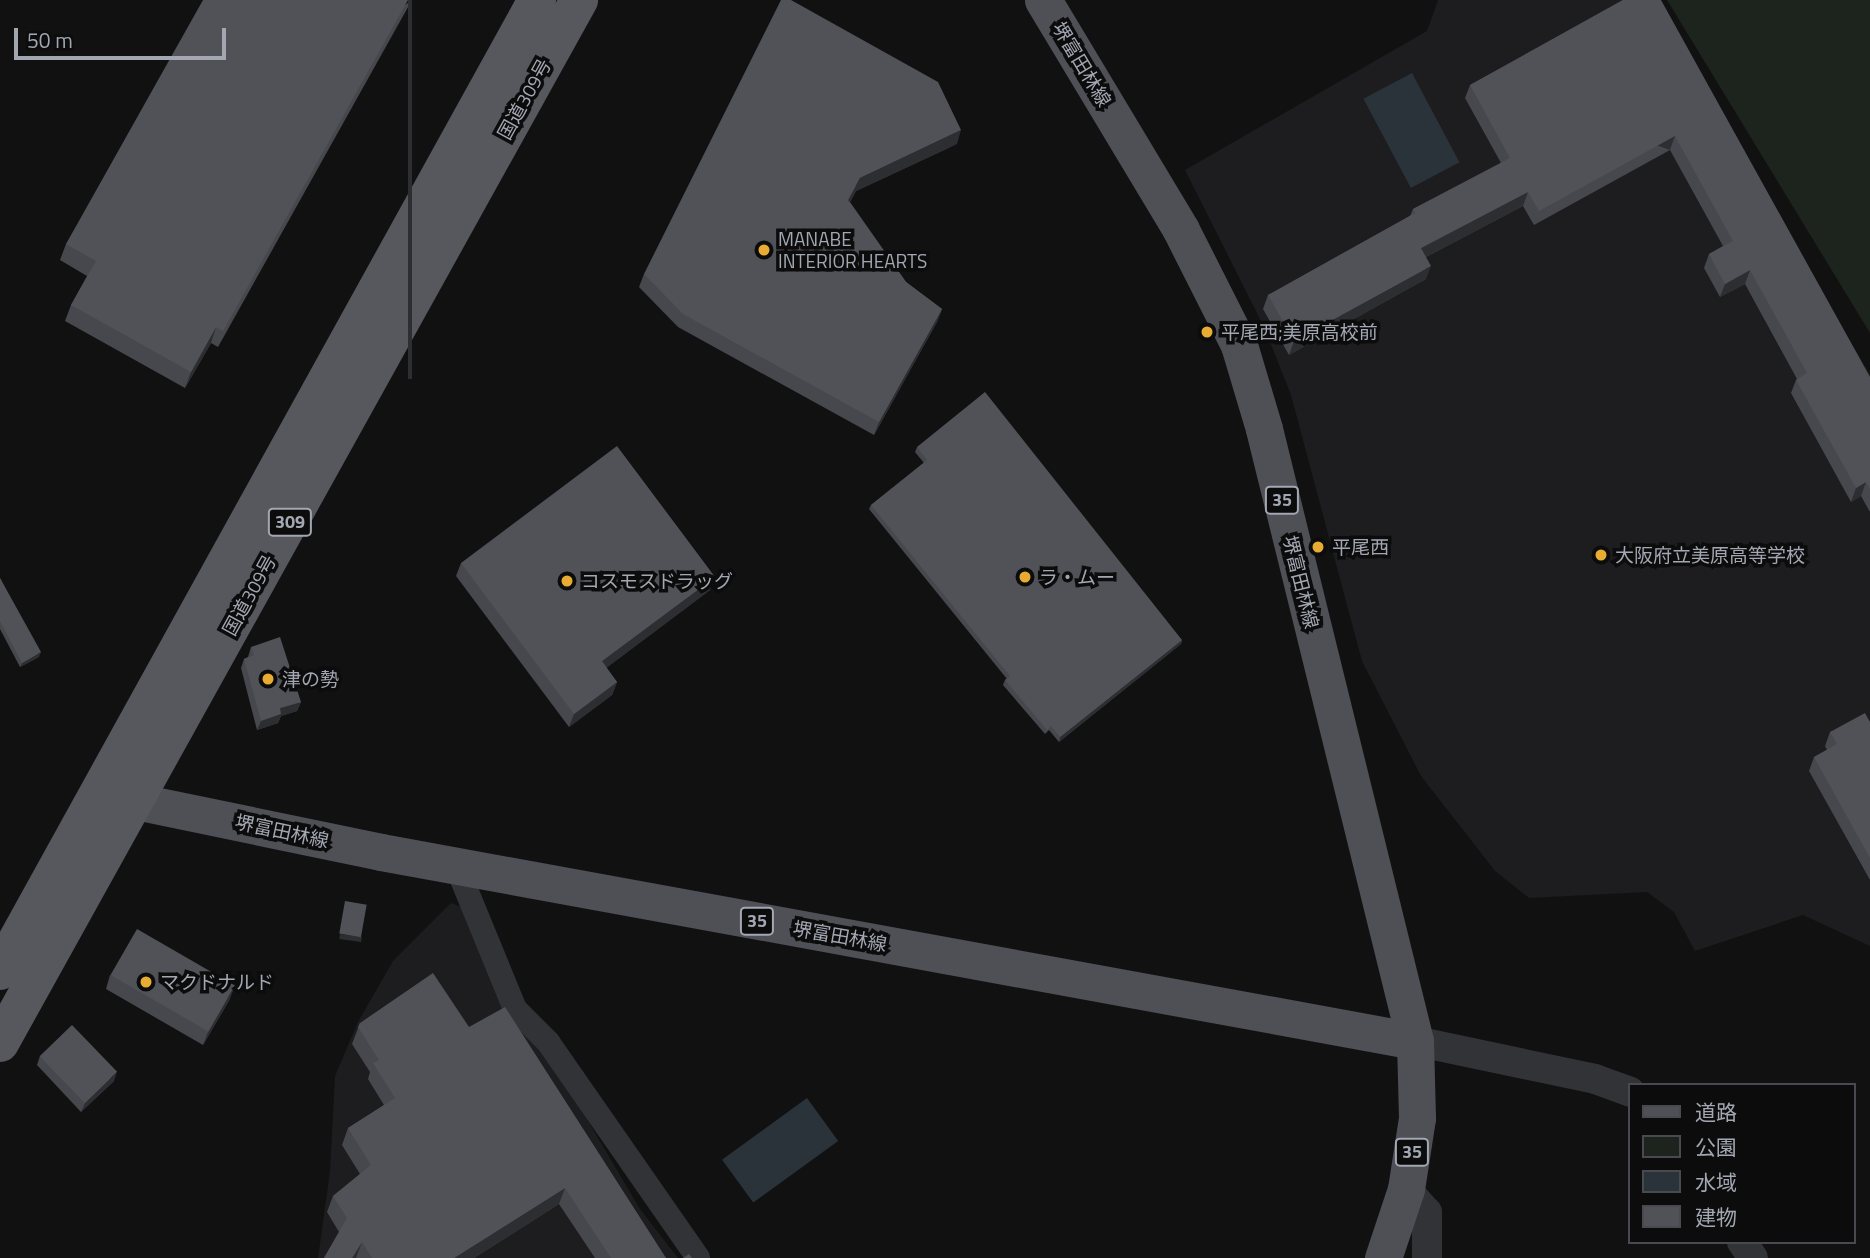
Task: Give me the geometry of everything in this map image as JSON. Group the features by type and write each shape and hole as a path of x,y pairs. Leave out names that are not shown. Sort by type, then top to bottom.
{"highway":[{"name":"国道309号","path":"0,1043 119,793 537,0"},
{"name":"国道309号","path":"0,971 119,793 579,0"}],"main road":[{"name":"堺富田林線","path":"1044,0 1181,230 1239,345 1264,429 1415,1041 1417,1118 1406,1189 1382,1258"},
{"name":"堺富田林線","path":"119,793 456,866 1415,1041"}],"street":[{"path":"456,866 515,1009 548,1042 698,1258"},
{"path":"1415,1041 1595,1079 1629,1092"},
{"path":"1406,1189 1427,1212 1427,1258"}],"shaded area":[{"name":"大阪府立美原高等学校","path":"1438,0 1652,0 1870,375 1870,946 1803,915 1695,951 1674,912 1647,892 1529,898 1495,871 1421,776 1362,661 1291,395 1265,329 1185,170 1427,31"},
{"path":"451,903 462,907 640,1209 678,1258 318,1258 330,1171 335,1076 358,1022 393,961"}],"green space":[{"path":"1667,0 1870,0 1870,333"}],"water":[{"path":"1412,73 1459,162 1411,188 1363,99"},
{"path":"807,1098 838,1141 753,1203 722,1160"}],"building":[{"path":"203,0 408,0 223,331 216,327 191,372 71,305 96,261 66,244"},
{"name":"MANABE INTERIOR HEARTS","path":"781,0 791,0 938,82 961,130 860,178 848,200 906,282 942,309 879,422 683,314 644,274"},
{"path":"1623,0 1661,0 1870,377 1870,489 1866,482 1856,488 1796,380 1807,373 1750,270 1725,284 1709,254 1733,241 1675,136 1539,211 1528,192 1421,248 1431,266 1294,341 1268,295 1415,213 1413,209 1510,158 1470,85"},
{"name":"ラ・ムー","path":"985,392 1182,640 1060,737 1051,726 1047,730 1005,680 1010,676 871,505 927,460 917,447"},
{"path":"617,446 715,577 602,661 617,682 574,714 461,563"},
{"path":"0,578 41,652 22,663 0,621"},
{"path":"280,637 301,702 280,708 281,714 261,721 244,659 254,655 251,647"},
{"path":"1865,713 1870,722 1870,858 1814,757 1837,744 1830,732"},
{"path":"345,901 367,905 361,937 339,933"},
{"path":"137,929 235,986 208,1031 110,975"},
{"path":"433,973 469,1027 505,1007 666,1258 611,1258 565,1188 454,1258 372,1258 362,1242 352,1258 324,1258 347,1218 333,1196 371,1165 348,1128 395,1098 373,1063 379,1060 358,1027"},
{"path":"72,1025 117,1072 85,1103 40,1056"}],"place":[{"name":"MANABE INTERIOR HEARTS","path":"764,250"},
{"name":"平尾西;美原高校前","path":"1207,332"},
{"name":"平尾西","path":"1318,547"},
{"name":"大阪府立美原高等学校","path":"1601,555"},
{"name":"ラ・ムー","path":"1025,577"},
{"name":"コスモスドラッグ","path":"567,581"},
{"name":"津の勢","path":"268,679"},
{"name":"マクドナルド","path":"146,982"}]}
